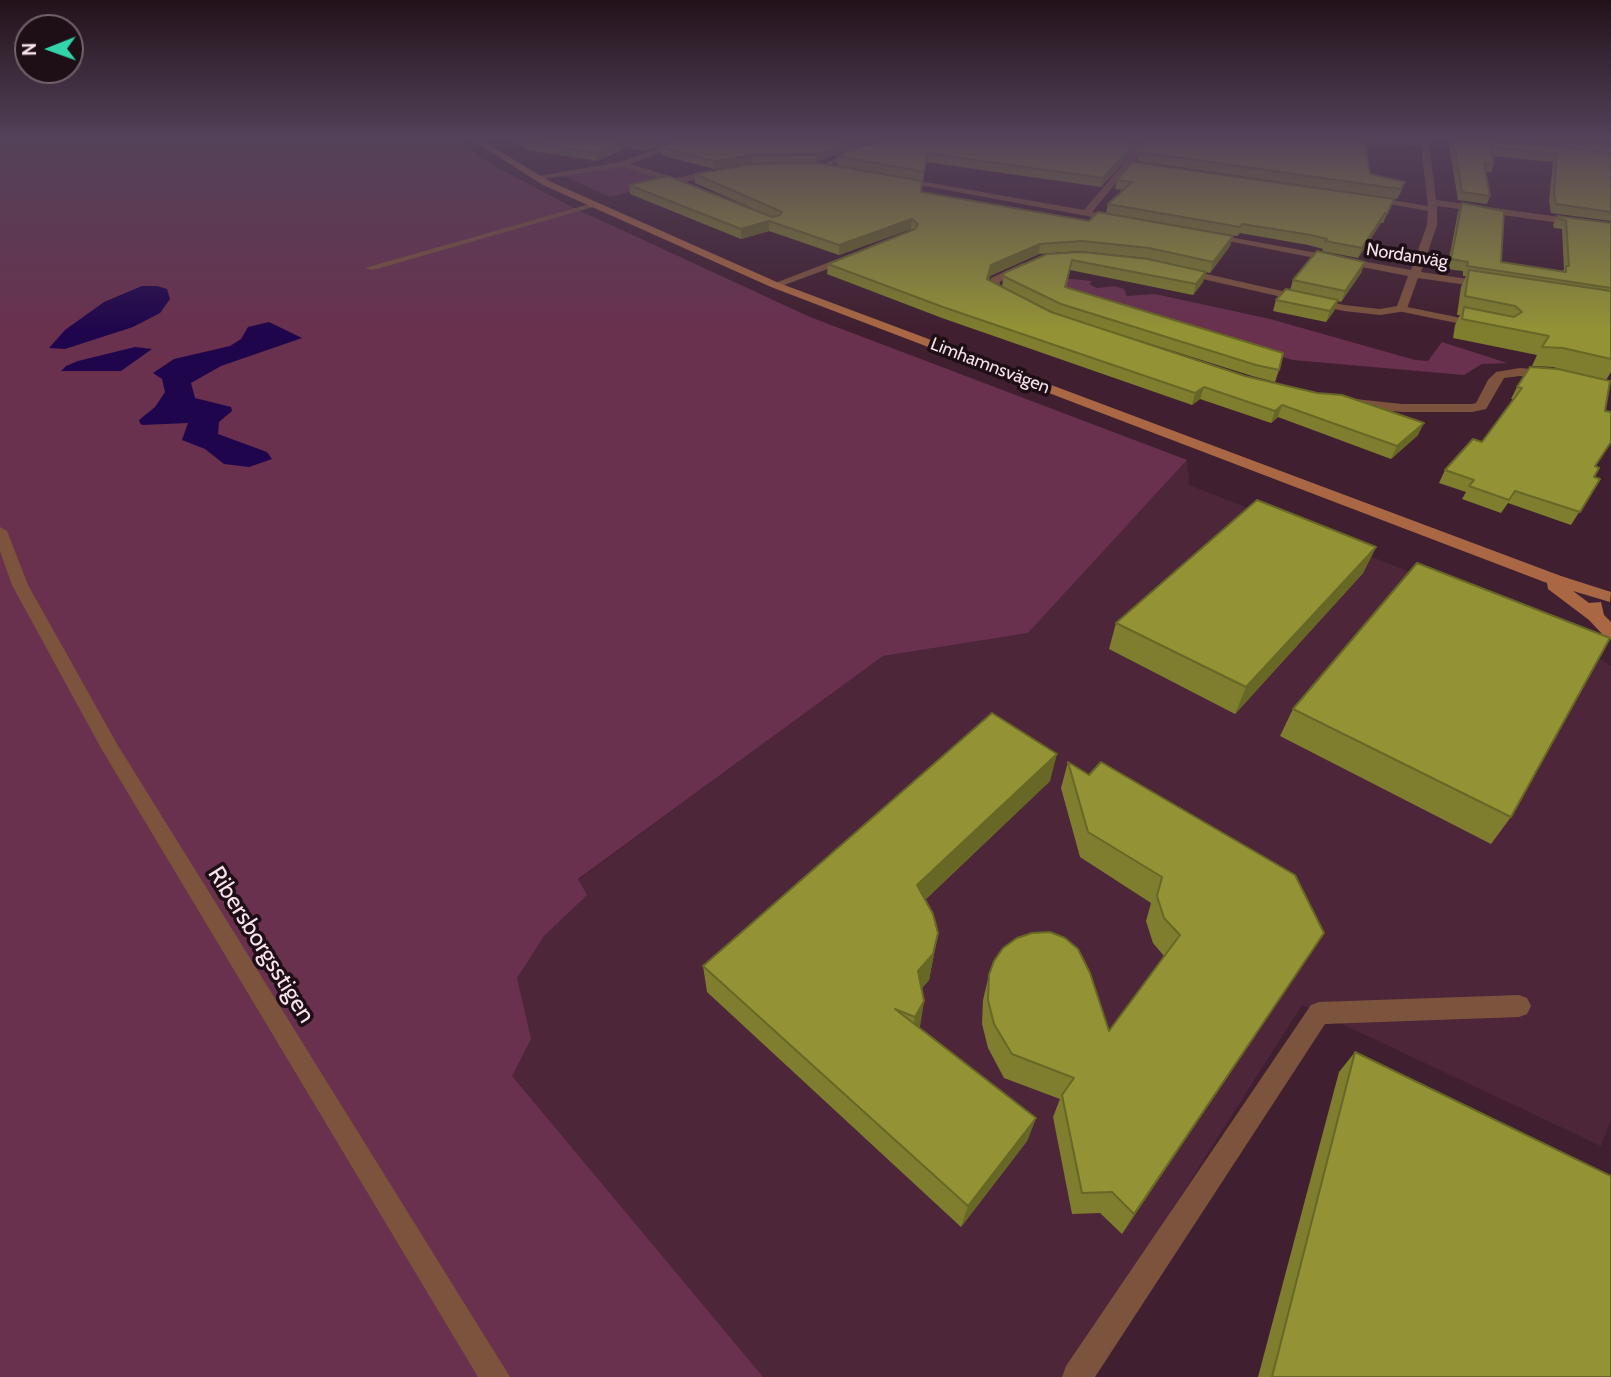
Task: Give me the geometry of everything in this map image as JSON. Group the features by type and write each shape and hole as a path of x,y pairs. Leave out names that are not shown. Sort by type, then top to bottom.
{"main road":[{"name":"Limhamnsvägen","path":"590,202 775,285 1520,566 1611,597"},
{"name":"Limhamnsvägen","path":"1520,566 1552,583 1595,616 1611,633"},
{"path":"1595,616 1596,604 1611,597"}],"street":[{"path":"1025,202 1126,221"},
{"path":"1086,213 1095,202"},
{"path":"1405,202 1611,227"},
{"path":"1170,268 1343,308 1380,312 1402,309 1432,225 1432,205"},
{"name":"Nordanväg","path":"1192,233 1494,286"},
{"path":"775,285 859,253"},
{"path":"1017,303 993,289 995,280 1043,259"},
{"path":"1333,401 1402,408 1472,408 1481,406 1494,380 1500,375 1520,372 1564,377"}],"lane":[{"path":"370,268 596,205"},
{"path":"1402,309 1492,327"},
{"name":"Ribersborgsstigen","path":"0,531 20,585 110,748 495,1377"},
{"path":"1077,1377 1319,1013 1519,1006"}],"shaded area":[{"path":"0,202 563,202 810,317 1187,460 1028,633 883,656 578,879 587,895 544,936 517,978 531,1039 512,1076 763,1377 0,1377"},
{"path":"1061,278 1092,281 1089,284 1097,288 1114,286 1124,289 1127,296 1155,294 1270,319 1415,360 1428,361 1442,342 1507,363 1482,364 1464,375 1293,360 1163,323 1054,283"},
{"path":"142,286 167,289 170,299 160,313 133,327 65,349 49,348 65,330 104,302"},
{"path":"269,322 302,338 221,366 191,383 195,398 231,407 232,411 219,422 218,434 267,452 272,459 249,467 224,464 205,449 182,440 188,423 140,423 139,420 155,407 165,392 162,379 153,373 174,359 230,346 241,339 248,327"},
{"path":"135,347 152,349 121,371 61,371 78,361"},
{"path":"1187,460 1189,485 1547,626 1611,666 1611,1119 1601,1146 1302,1005 1065,1377 736,1377 420,996 883,656 1028,633"}],"building":[{"path":"673,202 735,202 772,217 782,212 760,202 980,202 1089,221 1098,212 1233,236 1213,262 1149,248 1082,241 1040,244 991,265 987,279 1051,312 1245,376 1317,393 1342,395 1424,423 1397,446 1282,405 1275,411 1204,387 1195,393 943,307 828,264 915,229 918,224 912,219 839,245 769,221 741,229"},
{"path":"1392,202 1362,248 1325,241 1327,239 1311,235 1242,224 1240,227 1108,204"},
{"path":"1611,202 1611,212 1556,204"},
{"path":"1462,203 1504,211 1501,262 1566,272 1566,266 1569,266 1566,220 1558,219 1557,216 1611,223 1611,288 1467,266 1468,262 1451,259"},
{"path":"1317,251 1365,262 1345,291 1293,280"},
{"path":"1082,252 1148,259 1206,272 1196,284 1072,260 1065,287 1283,353 1279,370 1061,304 1003,276 1004,273 1047,254"},
{"path":"1469,270 1611,291 1611,359 1563,348 1542,347 1549,336 1462,319 1464,307 1514,317 1522,312 1515,306 1465,296"},
{"path":"1286,289 1338,300 1330,311 1276,300"},
{"path":"1530,367 1558,369 1610,381 1605,411 1611,412 1611,442 1595,466 1599,468 1594,477 1600,479 1580,512 1515,491 1509,500 1469,486 1474,480 1445,470 1473,439 1482,442 1522,388 1517,387"},
{"path":"1257,500 1376,547 1246,687 1116,623"},
{"path":"1417,563 1610,638 1511,817 1293,709"},
{"path":"992,713 1057,754 917,885 933,914 938,933 933,954 918,971 924,1001 915,1017 895,1009 1036,1118 968,1206 703,966"},
{"path":"1068,762 1089,775 1101,762 1295,875 1324,933 1134,1214 1112,1192 1082,1193 1062,1095 1074,1078 1012,1054 994,1024 988,1000 989,975 1003,948 1017,938 1032,933 1050,932 1065,938 1078,949 1090,973 1109,1031 1180,935 1164,918 1157,896 1162,877 1088,832"},
{"path":"1355,1052 1611,1176 1611,1377 1272,1377"}]}
